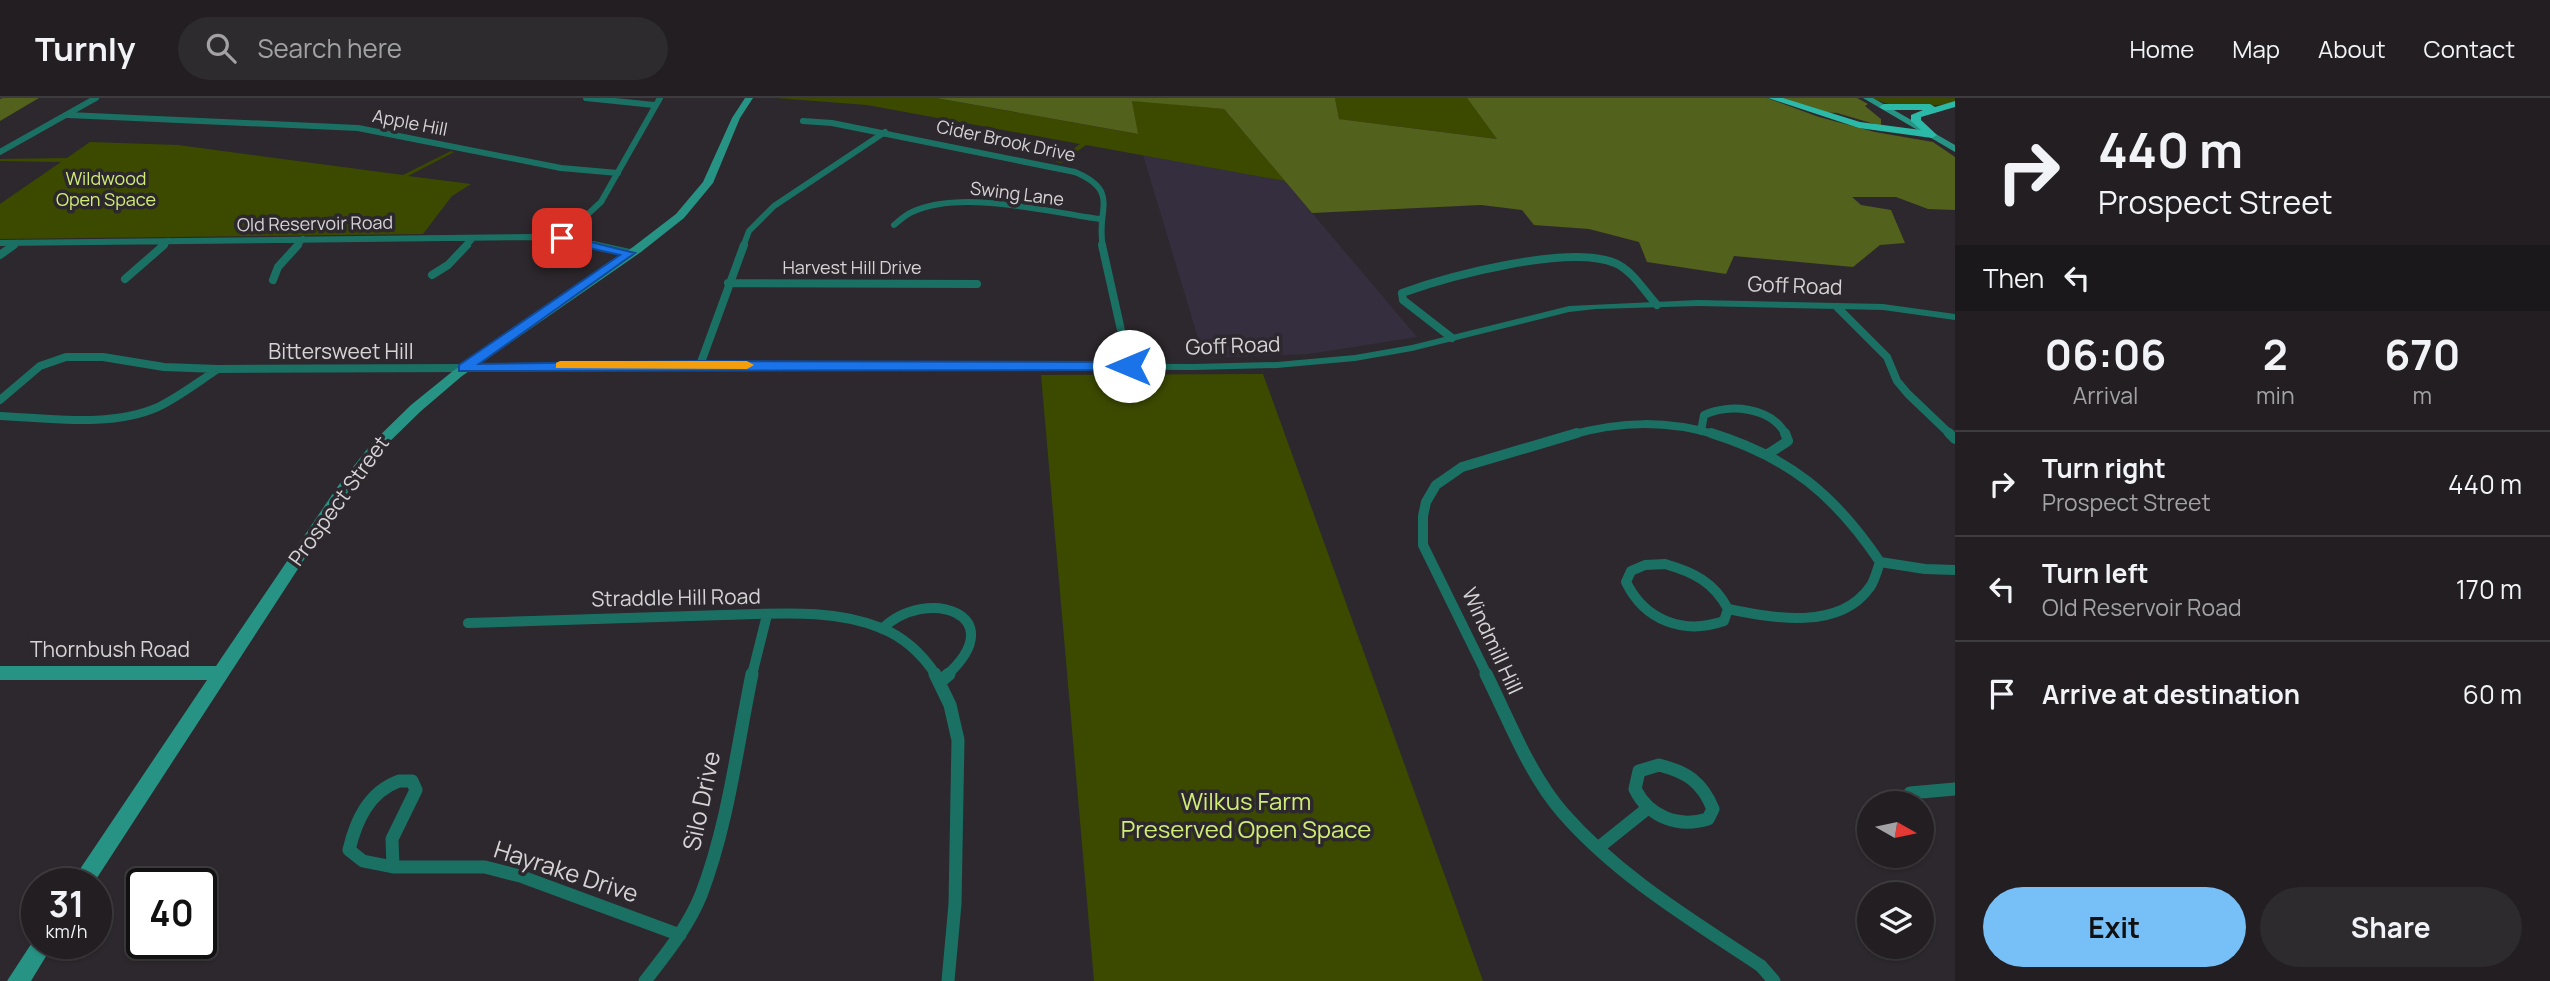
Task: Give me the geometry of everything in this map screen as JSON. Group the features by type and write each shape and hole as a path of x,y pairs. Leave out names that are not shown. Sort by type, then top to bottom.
{"highway":[{"path":"1773,98 1817,114 1869,127 1932,135"},
{"path":"1932,135 1916,121 1915,116 1921,111 1955,104"},
{"path":"1884,107 1942,106"}],"main road":[{"name":"Prospect Street","path":"92,868 364,460 407,414 464,368 672,223 700,196 712,178 736,118 749,98"},
{"path":"1867,98 1955,149"},
{"name":"Thornbush Road","path":"0,673 220,673"},
{"path":"18,981 32,959"}],"street":[{"path":"0,152 96,98"},
{"path":"586,98 654,105"},
{"path":"562,238 601,202 660,98"},
{"name":"Apple Hill","path":"68,115 358,128 561,168 618,173"},
{"name":"Cider Brook Drive","path":"803,121 885,132 1051,165 1079,173 1102,190 1105,202 1100,219 1100,235 1129,366"},
{"path":"700,365 749,231 760,218 885,132"},
{"name":"Swing Lane","path":"894,225 902,215 913,211 955,203 986,204 1100,219"},
{"path":"432,275 448,265 473,238"},
{"name":"Old Reservoir Road","path":"0,243 562,238 629,253"},
{"path":"273,279 278,267 303,239"},
{"path":"125,279 167,241"},
{"path":"0,255 17,243"},
{"path":"1452,338 1403,300 1402,293 1499,267 1543,260 1588,260 1617,264 1657,305"},
{"name":"Harvest Hill Drive","path":"728,283 976,284"},
{"name":"Goff Road","path":"464,368 700,365 1229,366 1329,360 1412,348 1569,309 1657,305 1837,307 1907,309 1955,317"},
{"path":"1837,307 1887,357 1897,381 1908,394 1955,439"},
{"name":"Bittersweet Hill","path":"0,400 40,366 66,357 103,357 164,367 218,369 464,368"},
{"path":"0,416 60,419 132,414 150,410 218,369"},
{"path":"1701,430 1703,415 1709,411 1732,407 1756,412 1771,419 1788,435 1788,442 1784,446 1768,454"},
{"name":"Windmill Hill","path":"1774,981 1761,966 1633,880 1563,813 1535,773 1423,545 1423,507 1431,491 1442,480 1465,465 1620,424 1649,423 1701,430 1768,454 1831,498 1857,526 1880,562"},
{"path":"1728,609 1776,619 1843,611 1859,603 1869,591 1878,578 1880,562 1925,569 1955,570"},
{"path":"1665,564 1687,570 1707,581 1722,594 1728,609 1724,621 1710,628 1689,628 1666,622 1645,610 1631,596 1626,582 1632,571 1645,565 1665,564"},
{"path":"882,629 901,613 920,607 955,612 966,621 973,641 969,652 941,681"},
{"name":"Straddle Hill Road","path":"468,623 767,615 842,618 882,629 904,641 941,681 955,715 958,740 956,904 948,981"},
{"name":"Silo Drive","path":"645,981 680,935 700,897 715,854 767,615"},
{"path":"1659,765 1685,773 1697,781 1711,800 1712,808 1710,816 1704,822 1684,825 1671,821 1648,807 1634,787 1635,778 1639,771 1659,765"},
{"name":"Hayrake Drive","path":"393,867 392,839 416,790 412,781 398,779 384,787 367,805 353,828 349,850 363,861 393,867 485,867 520,876 680,935"},
{"path":"1932,791 1955,789"},
{"path":"1598,848 1648,807"}],"shaded area":[{"path":"1143,155 1285,181 1417,337 1309,354 1204,358"}],"green space":[{"path":"39,98 0,121 0,99"},
{"path":"776,98 936,98 1137,134 1132,100 1224,109 1285,181 1086,145 1061,163 1056,162 1080,144 867,105"},
{"path":"936,98 1335,98 1339,119 1497,139 1467,98 1767,98 1819,117 1875,132 1933,142 1955,157 1955,210 1928,209 1896,197 1852,197 1861,205 1891,210 1905,243 1880,245 1853,267 1734,256 1726,274 1647,262 1639,242 1589,229 1534,225 1522,210 1481,205 1312,213 1224,109 1132,101 1138,134"},
{"path":"1335,98 1467,98 1498,139 1339,119"},
{"path":"1779,98 1857,98 1868,104 1865,106 1881,119 1881,126 1837,113 1820,112"},
{"path":"1873,98 1955,98 1955,103 1903,106"},
{"name":"Wildwood Open Space","path":"90,142 178,145 403,175 451,151 454,152 408,176 471,184 452,196 423,234 0,239 0,204 61,162 0,159 67,158"},
{"name":"Wilkus Farm Preserved Open Space","path":"1263,374 1483,981 1094,981 1041,375"}],"slow traffic":[{"path":"560,365 747,365"}],"route":[{"path":"562,238 629,253 464,368 700,365 1129,366"}]}
